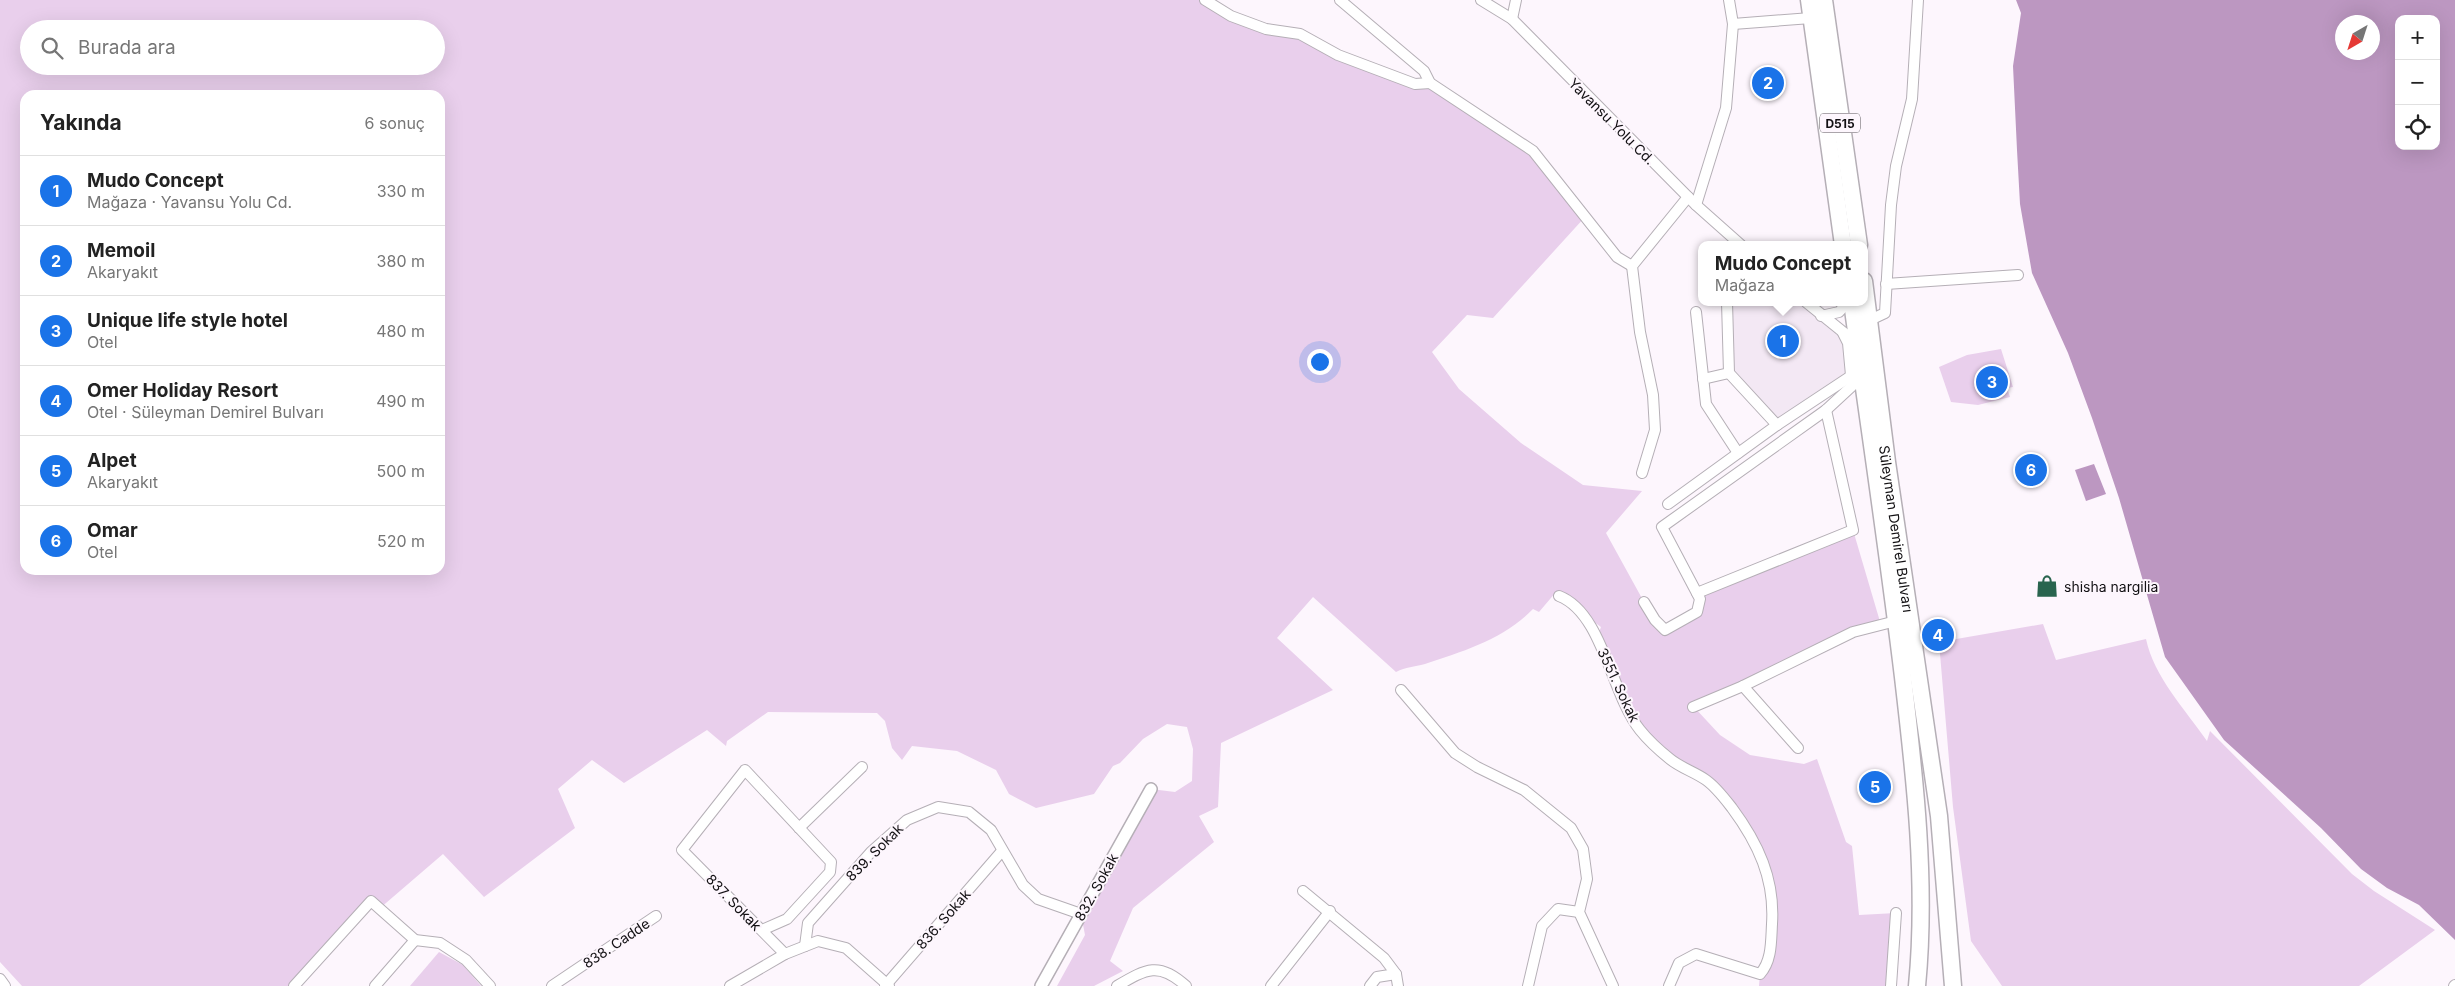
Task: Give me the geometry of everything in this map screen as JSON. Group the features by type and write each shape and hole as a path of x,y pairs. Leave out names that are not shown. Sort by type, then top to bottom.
{"highway":[{"name":"D515","path":"1809,0 1842,241"},
{"name":"D515","path":"1824,0 1858,241"},
{"name":"Süleyman Demirel Bulvarı","path":"1853,306 1896,621 1917,820 1921,910 1917,986"},
{"name":"Süleyman Demirel Bulvarı","path":"1868,306 1887,462 1938,807 1953,986"}],"street":[{"path":"1205,0 1231,16 1266,29 1300,34 1338,55 1415,84 1430,83"},
{"path":"1340,0 1424,70 1430,83 1533,151 1617,257 1632,266"},
{"name":"Yavansu Yolu Cd.","path":"1481,0 1512,19 1692,201 1737,241"},
{"path":"1512,19 1516,0"},
{"path":"1642,473 1655,430 1653,395 1640,332 1632,266 1692,201 1726,108 1733,24 1728,0"},
{"path":"1870,320 1885,313 1891,205 1896,166 1912,99 1918,0"},
{"path":"1733,24 1811,18"},
{"path":"1886,284 2018,275"},
{"path":"1727,306 1728,373 1777,425"},
{"path":"1810,306 1858,344"},
{"path":"1821,316 1839,312 1844,306"},
{"path":"1696,312 1706,404 1738,453"},
{"path":"1644,602 1655,620 1665,630 1697,612 1700,599 1662,527 1826,410 1852,386 1848,343 1844,333"},
{"path":"1703,379 1728,373"},
{"path":"1668,504 1777,425 1851,376"},
{"path":"1697,593 1853,530 1826,410"},
{"name":"3551. Sokak","path":"1559,596 1568,600 1584,616 1597,638 1614,682 1639,729 1670,760 1707,780 1725,799 1750,832 1758,847 1770,884 1772,917 1766,967 1760,974 1696,954 1679,963 1669,986"},
{"path":"1693,707 1743,686 1853,632 1896,621"},
{"path":"1743,686 1798,748"},
{"path":"1400,690 1455,752 1477,767 1524,790 1571,828 1583,849 1587,879 1579,912 1614,986"},
{"path":"762,930 787,919 830,872 831,862 799,828 862,767"},
{"name":"837. Sokak","path":"785,954 682,850 745,770 799,828"},
{"name":"832. Sokak","path":"1041,986 1151,789"},
{"name":"839. Sokak","path":"805,946 808,923 871,852 907,820 938,807 969,812 991,830 1023,885 1038,899 1081,914"},
{"name":"836. Sokak","path":"887,985 1002,851"},
{"path":"1303,891 1330,911 1384,958 1396,974 1398,986"},
{"path":"294,986 370,901 415,940 440,943 466,960 490,986"},
{"path":"1528,986 1542,926 1558,909 1579,912"},
{"path":"1271,986 1330,911"},
{"path":"1891,986 1896,913"},
{"name":"838. Cadde","path":"552,986 656,916"},
{"path":"375,986 415,940"},
{"path":"730,986 785,954 818,941 846,948 887,985"},
{"path":"1117,986 1142,971 1153,969 1166,971 1186,986"},
{"path":"1370,986 1377,977 1396,974"},
{"path":"0,979 5,986"}],"shaded area":[{"path":"0,0 1205,0 1231,16 1300,34 1415,84 1430,83 1516,138 1585,217 1493,318 1467,315 1432,352 1459,389 1521,443 1583,485 1642,491 1606,533 1644,602 1665,630 1697,612 1697,593 1853,530 1881,625 1694,707 1720,735 1750,755 1804,764 1817,759 1846,842 1852,846 1859,915 1896,913 1891,986 1759,986 1760,974 1766,967 1772,917 1758,847 1725,799 1670,760 1639,729 1597,638 1601,627 1556,592 1539,612 1533,609 1509,628 1483,643 1425,664 1396,672 1313,597 1277,638 1333,690 1221,743 1218,807 1199,816 1214,842 1133,908 1110,961 1123,971 1094,986 1057,986 1085,935 1081,914 1151,789 1175,792 1192,781 1193,749 1187,727 1167,724 1143,739 1120,763 1113,766 1094,794 1036,808 1009,794 996,770 957,751 912,746 902,760 892,748 885,721 877,713 768,712 727,741 726,746 707,730 624,783 592,760 558,789 575,828 484,897 443,854 379,909 371,902 294,986 22,986 0,962"},
{"path":"2016,0 2455,0 2455,940 2419,905 2387,888 2361,869 2321,828 2224,740 2165,657 2119,498 2092,418 2068,353 2032,273 2020,204 2013,66 2021,13"},
{"path":"1727,306 1811,306 1843,333 1851,376 1777,425 1729,373"},
{"path":"2001,349 2013,387 2007,388 2010,397 1978,405 1951,402 1939,367 1967,355"},
{"path":"2094,464 2106,494 2086,501 2075,470"},
{"path":"2043,624 2056,660 2146,639 2150,653 2163,680 2207,741 2210,731 2352,874 2374,891 2435,930 2359,986 2002,986 1971,941 1953,807 1939,642"},
{"path":"439,952 463,965 481,986 410,986"}],"place":[{"name":"Memoil","path":"1768,83"},
{"name":"Mudo Concept","path":"1783,341"},
{"name":"Unique life style hotel","path":"1992,382"},
{"name":"Omar","path":"2031,470"},
{"name":"shisha nargilia","path":"2047,586"},
{"name":"Omer Holiday Resort","path":"1938,635"},
{"name":"Alpet","path":"1875,787"}]}
